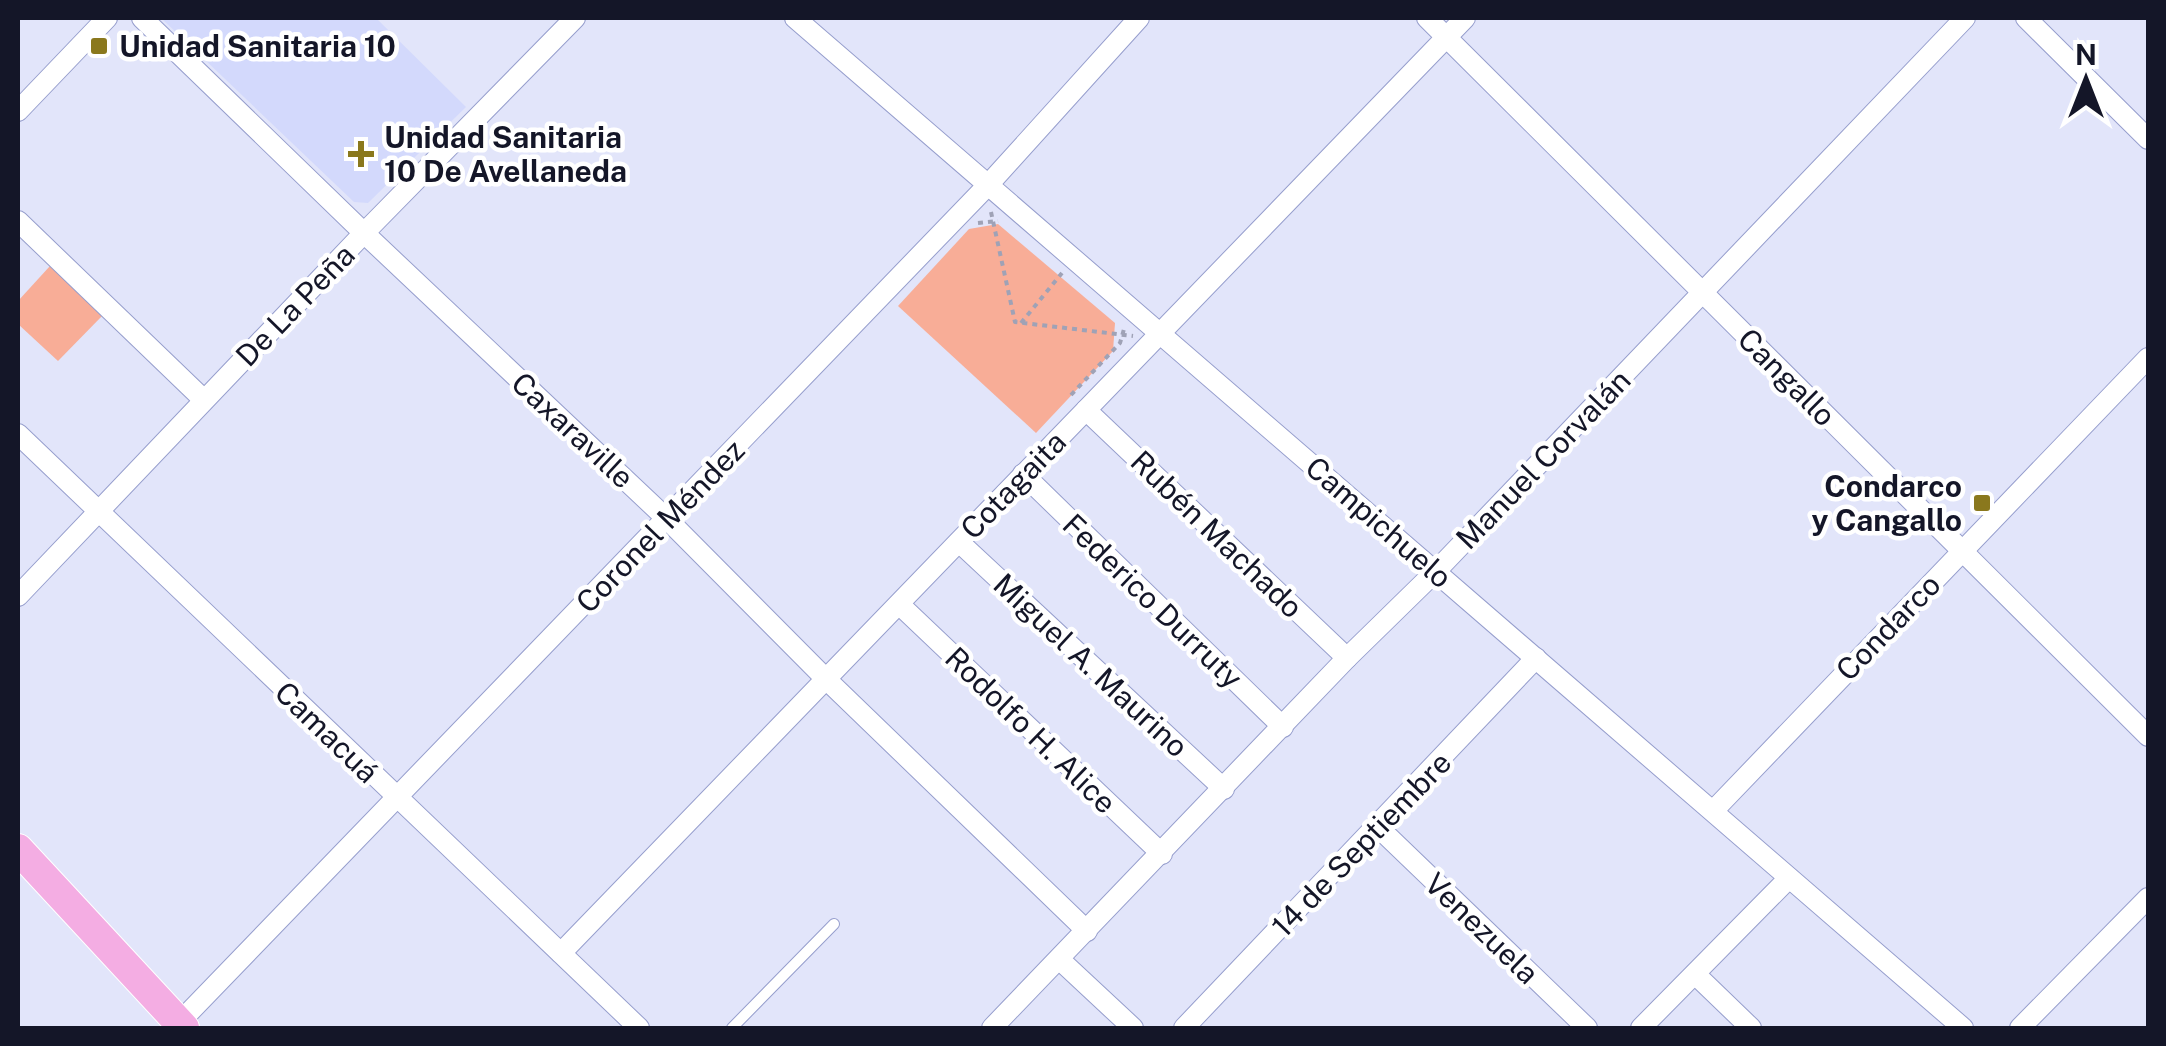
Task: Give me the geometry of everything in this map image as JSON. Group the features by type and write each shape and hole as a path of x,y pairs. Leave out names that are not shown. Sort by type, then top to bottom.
{"main road":[{"path":"18,849 179,1027"}],"street":[{"path":"18,111 108,18"},
{"name":"Caxaraville","path":"142,18 667,519 1086,931"},
{"name":"De La Peña","path":"18,596 364,232 575,18"},
{"name":"Campichuelo","path":"794,18 1963,1028"},
{"name":"Coronel Méndez","path":"179,1027 667,519 994,190 1139,18"},
{"name":"Cangallo","path":"1427,18 2148,736"},
{"name":"Cotagaita","path":"561,954 1465,18"},
{"name":"Manuel Corvalán","path":"992,1028 1966,18"},
{"path":"2026,18 2148,139"},
{"path":"18,221 204,400"},
{"name":"Condarco","path":"1713,811 2148,358"},
{"name":"Rubén Machado","path":"1086,410 1348,658"},
{"name":"Camacuá","path":"18,434 638,1028"},
{"name":"Federico Durruty","path":"1023,474 1283,728"},
{"name":"Miguel A. Maurino","path":"959,542 1224,789"},
{"name":"Rodolfo H. Alice","path":"900,605 1162,854"},
{"name":"14 de Septiembre","path":"1184,1028 1536,658"},
{"name":"Venezuela","path":"1378,827 1587,1028"},
{"path":"1642,1028 1788,878"},
{"path":"2020,1028 2148,898"},
{"path":"1059,959 1133,1028"},
{"path":"1695,974 1751,1028"}],"lane":[{"path":"732,1028 834,924"}],"path":[{"path":"994,190 990,208 1016,322 1133,336"},
{"path":"974,223 1003,220"},
{"path":"1021,323 1062,273"},
{"path":"1066,400 1120,343 1124,329 1112,318"}],"shaded area":[{"name":"Unidad Sanitaria 10 De Avellaneda","path":"161,18 376,18 466,107 368,203 354,202"},
{"path":"998,224 1115,323 1113,351 1036,433 898,306 969,229"},
{"path":"50,266 103,315 58,361 18,324 18,301"}],"place":[{"name":"Unidad Sanitaria 10","path":"99,46"},
{"name":"Unidad Sanitaria 10 De Avellaneda","path":"361,154"},
{"name":"Condarco y Cangallo","path":"1982,503"}]}
